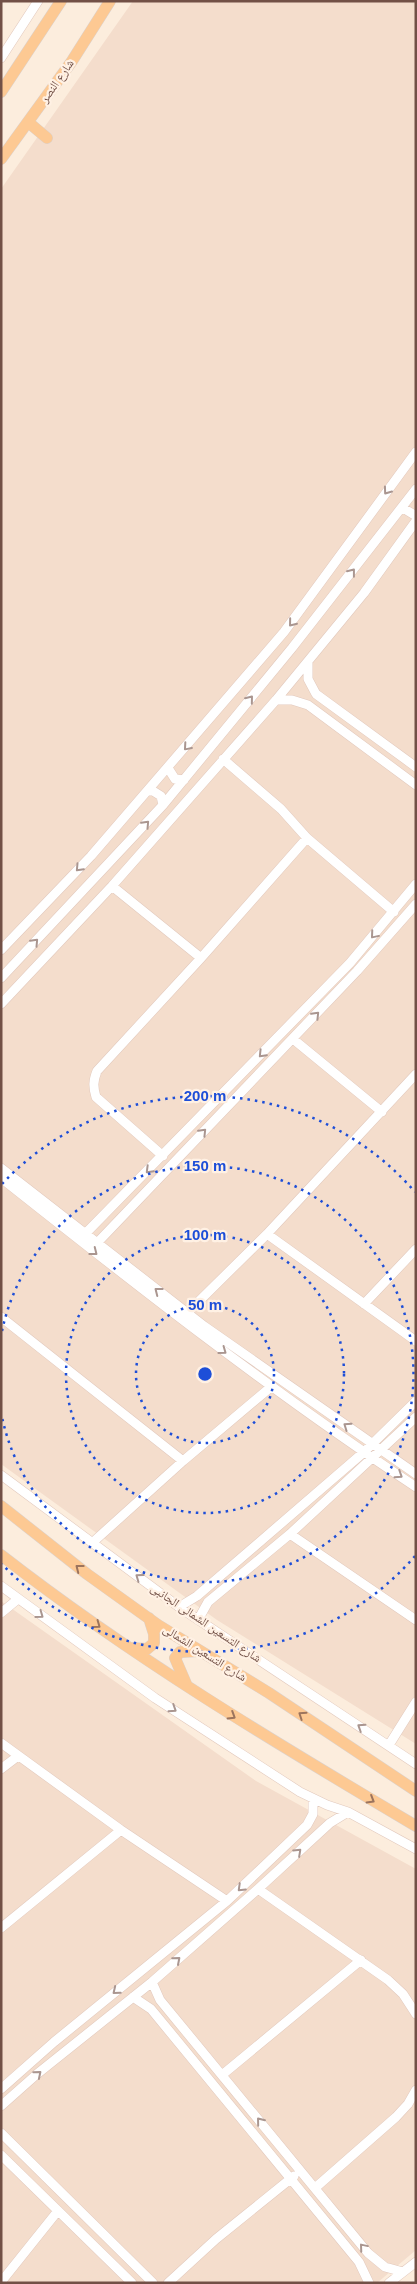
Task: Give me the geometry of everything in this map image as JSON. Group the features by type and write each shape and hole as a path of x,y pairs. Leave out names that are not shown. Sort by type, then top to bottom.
{"main road":[{"path":"1,92 61,1"},
{"name":"شارع النصر","path":"1,159 72,61 110,1"},
{"path":"28,122 47,138"},
{"name":"شارع التسعين الشمالى","path":"1,1506 87,1574 149,1618 269,1693 416,1790"},
{"path":"1,1555 187,1687 296,1756 416,1826"},
{"path":"130,1648 147,1649 154,1643 154,1634 149,1618"},
{"path":"187,1687 175,1658 180,1652 201,1651"}],"street":[{"path":"1,58 38,1"},
{"path":"1,950 91,856 300,613 416,452"},
{"path":"1,978 163,805 292,648 416,489"},
{"path":"403,508 416,516"},
{"path":"1,1004 112,886 276,700 364,593 416,521"},
{"path":"308,662 308,679 316,694 416,767"},
{"path":"276,700 292,700 308,705 416,785"},
{"path":"223,758 281,809 307,838 394,912"},
{"path":"168,768 175,779 184,780"},
{"path":"148,791 153,791 161,796 163,805"},
{"path":"163,1156 96,1097 94,1079 97,1071 201,958 307,838"},
{"path":"85,1234 350,963 416,884"},
{"path":"112,886 201,958"},
{"path":"97,1243 357,971 416,904"},
{"path":"293,1039 382,1112"},
{"path":"187,1312 267,1234 415,1075"},
{"path":"1,1168 97,1243 192,1329 364,1452 416,1486"},
{"path":"1,1178 139,1281 187,1312 416,1474"},
{"path":"267,1234 416,1341"},
{"path":"364,1304 416,1249"},
{"path":"1,1317 183,1461"},
{"path":"92,1543 183,1461 272,1386"},
{"path":"179,1607 197,1596 364,1452 416,1401"},
{"path":"198,1620 208,1602 290,1534 374,1459 416,1418"},
{"name":"شارع التسعين الشمالى الجانبى","path":"1,1474 179,1607 416,1764"},
{"path":"290,1534 416,1620"},
{"path":"1,1586 155,1698 313,1799 348,1812 416,1849"},
{"path":"1,1613 18,1599"},
{"path":"389,1745 416,1702"},
{"path":"1,1743 121,1830 228,1901"},
{"path":"1,1769 18,1756"},
{"path":"1,2089 54,2042 228,1901 307,1825 313,1814 313,1799"},
{"path":"1,2106 37,2074 152,1982 330,1823 348,1812"},
{"path":"1,1928 121,1830"},
{"path":"258,1889 361,1960 403,1994 416,2014"},
{"path":"222,2075 361,1960"},
{"path":"152,1982 160,2000 377,2262 393,2271 403,2272"},
{"path":"133,1998 151,2009 359,2262 369,2283"},
{"path":"314,2188 396,2117 408,2104 416,2090"},
{"path":"1,2133 153,2283"},
{"path":"1,2155 57,2212 132,2283"},
{"path":"168,2283 216,2239 300,2171"},
{"path":"1,2282 57,2212"},
{"path":"390,2283 416,2262"}],"shaded area":[{"path":"133,1 416,1 416,1744 217,1620 1,1464 1,189"},
{"path":"1,1601 256,1781 416,1869 416,2250 377,2283 1,2283"}]}
